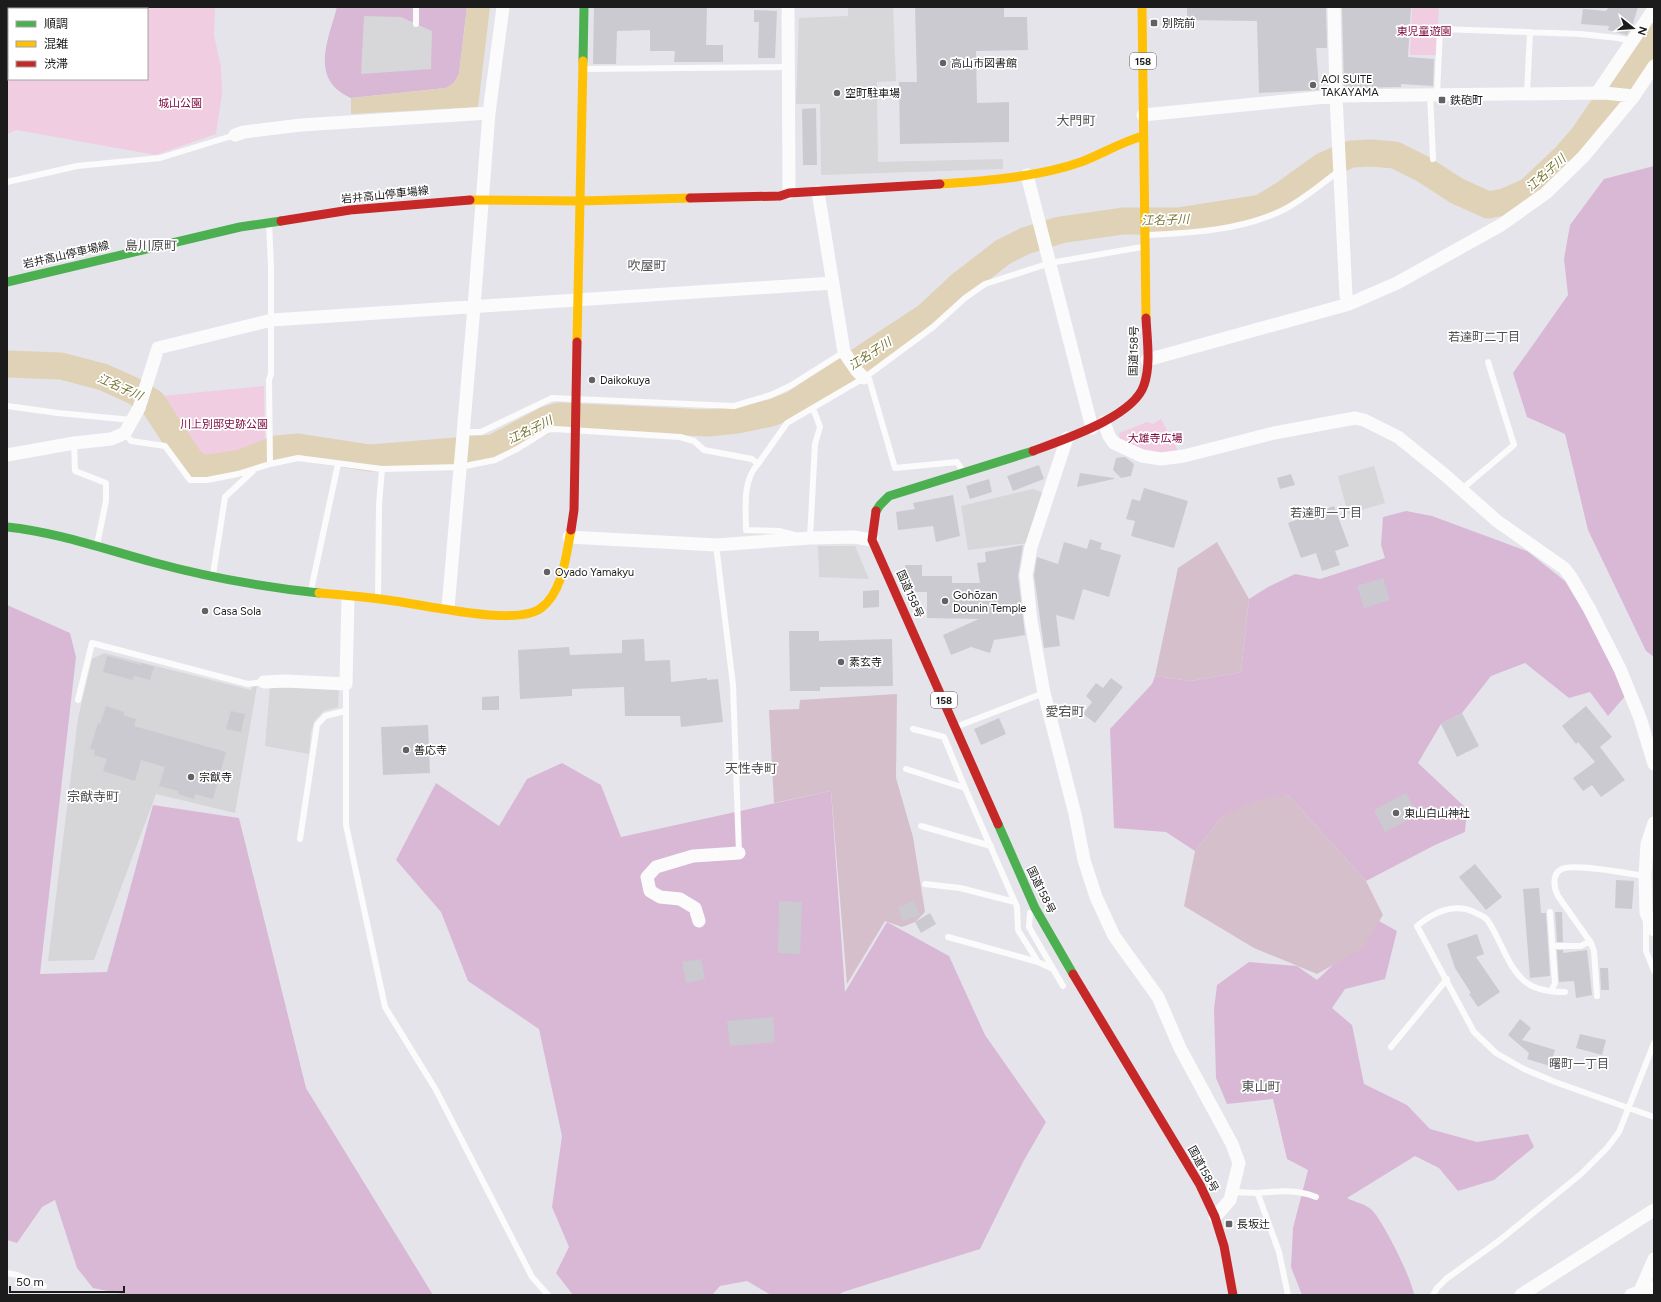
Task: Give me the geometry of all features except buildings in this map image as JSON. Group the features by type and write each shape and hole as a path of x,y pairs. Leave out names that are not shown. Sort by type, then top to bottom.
{"main road":[{"path":"7,527 28,529 212,577 311,593 378,599 491,615 525,615 540,609 551,599 560,580 574,510 584,7"},
{"name":"国道158号","path":"1142,7 1147,360 1145,381 1142,391 1116,415 1092,428 964,473 889,496 882,501 876,509 873,518 872,540 956,726 1035,908 1064,960 1200,1185 1215,1217 1224,1246 1233,1295"},
{"name":"岩井高山停車場線","path":"7,282 269,221 370,207 481,200 580,201 780,196 789,193 965,182 1027,175 1081,162 1129,140 1143,136"}],"street":[{"path":"448,608 474,307 481,200 489,113 503,7"},
{"path":"788,7 789,193"},
{"path":"1334,7 1336,96 1340,148 1346,296 1349,304"},
{"path":"1601,93 1654,9"},
{"path":"1147,360 1349,304 1397,283 1501,225 1535,202 1583,157 1654,66"},
{"path":"1143,116 1336,96 1601,93 1631,95"},
{"path":"235,135 244,132 301,125 489,113"},
{"path":"1027,175 1092,428"},
{"path":"818,192 846,355 863,375"},
{"path":"7,455 74,443 111,439 125,433 136,414 158,348 272,320 833,283"},
{"path":"1104,422 1114,442 1142,456 1161,459 1184,456 1274,433 1355,418 1364,420 1398,438 1462,489 1497,521 1557,562 1571,577 1589,608 1630,691 1654,764"},
{"path":"1067,438 1031,547 1026,575 1031,621 1044,693 1076,814 1084,860 1096,898 1114,936 1158,997 1180,1048 1232,1144 1239,1163 1230,1200 1215,1217"},
{"path":"569,537 716,545 810,538 854,538 872,540"},
{"path":"264,682 286,681 346,684 348,597"},
{"path":"1654,823 1647,844 1645,876 1649,908 1654,930"},
{"path":"699,921 695,908 680,899 660,897 650,891 647,877 656,867 693,856 739,853"},
{"path":"1521,1295 1654,1210"},
{"path":"1635,1293 1654,1259"},
{"path":"1635,1293 1654,1287"}],"lane":[{"path":"416,7 416,24"},
{"path":"1434,159 1433,94 1440,28 1618,38 1633,42"},
{"path":"1527,94 1530,32"},
{"path":"583,69 788,67"},
{"path":"7,182 77,166 160,158 235,135"},
{"path":"1145,232 1225,227 1260,219 1281,211 1341,170"},
{"path":"269,221 272,320 271,374 269,380 270,464"},
{"path":"813,408 820,427 815,444 810,538 779,531 746,530 747,487 751,471 758,464 787,423 813,408 933,327 965,298 981,287 1006,276 1050,263 1146,246"},
{"path":"463,437 481,432 552,398 575,401 734,406 771,395 846,355"},
{"path":"1462,489 1514,446 1488,362"},
{"path":"863,375 895,468 957,462 964,473"},
{"path":"7,406 58,413 136,414"},
{"path":"125,433 131,441 165,446 190,480 207,480 254,470 270,464 298,458 382,469 461,465 495,460 517,449 548,430 575,427 680,437 694,441 704,450 752,459 758,464"},
{"path":"74,443 75,471 106,483 106,501 96,547"},
{"path":"311,593 338,464"},
{"path":"378,599 379,504 382,469"},
{"path":"212,577 225,497 254,470"},
{"path":"716,545 733,684 739,853"},
{"path":"78,700 92,643 248,684 264,682"},
{"path":"346,684 346,825 385,1007 436,1090 532,1277 548,1295"},
{"path":"956,726 1044,693"},
{"path":"300,839 317,725 325,716 345,711"},
{"path":"914,730 944,737 1017,907 1018,930 1038,962"},
{"path":"906,770 965,788"},
{"path":"921,826 991,846"},
{"path":"1597,996 1594,951 1590,941 1558,896 1554,883 1557,872 1566,868 1591,868 1645,876"},
{"path":"925,884 960,888 1015,902"},
{"path":"1035,908 1030,912 1029,927 1062,986"},
{"path":"1565,992 1551,991 1526,983 1511,963 1488,919 1463,908 1448,909 1427,918 1418,926 1474,1032 1496,1053 1524,1069 1549,1080 1654,1117"},
{"path":"1649,908 1646,951 1654,972"},
{"path":"1550,912 1555,982 1551,991"},
{"path":"948,937 1038,962 1053,969"},
{"path":"1552,946 1581,946 1590,941"},
{"path":"1391,1047 1447,980"},
{"path":"1433,1295 1437,1288 1446,1279 1500,1240 1594,1162 1619,1132 1630,1108 1654,1043"},
{"path":"1232,1192 1257,1193 1283,1190 1316,1197"},
{"path":"1257,1193 1279,1252 1288,1295"},
{"path":"7,1273 17,1275 44,1286"}],"shaded area":[{"path":"337,7 467,7 459,74 454,83 446,88 351,98 338,90 330,81 326,70 325,58 329,33"},
{"path":"467,7 490,7 478,107 351,114 351,98 446,88 454,83 459,74"},
{"name":"空町駐車場","path":"848,7 893,7 896,81 877,82 878,162 1003,159 1003,169 821,175 820,104 796,104 799,18 848,16"},
{"path":"364,16 401,17 432,31 431,69 361,74"},
{"path":"1654,166 1654,657 1646,651 1588,530 1565,434 1527,417 1513,373 1568,295 1564,259 1570,225 1604,179"},
{"path":"1374,466 1385,503 1348,514 1338,476"},
{"path":"1033,489 1044,493 1028,543 968,550 961,506"},
{"path":"1406,511 1432,516 1527,551 1565,581 1603,644 1627,694 1608,716 1590,692 1569,698 1525,663 1491,676 1462,713 1441,724 1418,763 1467,809 1465,832 1435,845 1366,881 1288,795 1222,817 1195,851 1166,832 1114,828 1110,729 1152,684 1155,676 1191,681 1241,672 1249,599 1268,587 1295,574 1320,579 1385,558 1381,545 1383,517"},
{"path":"1217,542 1249,599 1241,672 1191,681 1155,676 1178,568"},
{"path":"818,546 855,546 869,579 819,577"},
{"path":"7,605 70,633 76,657 40,974 107,972 153,805 239,818 306,1088 433,1295 127,1295 93,1288 77,1268 55,1200 42,1207 17,1243 7,1240"},
{"path":"104,653 251,690 253,685 257,686 235,813 156,794 94,960 48,961 78,718 92,659"},
{"path":"270,687 339,689 338,707 324,711 315,720 311,732 309,754 265,746"},
{"path":"897,694 896,778 913,837 925,912 915,922 902,927 885,921 847,984 831,791 774,803 769,710 799,709 800,700"},
{"path":"562,763 601,785 621,837 831,791 845,992 887,922 949,956 985,1035 1046,1122 1023,1162 980,1249 843,1292 838,1295 771,1295 747,1281 720,1286 712,1295 573,1295 556,1273 569,1247 552,1207 562,1136 539,1029 468,981 441,912 396,860 436,783 499,826 527,779"},
{"path":"1288,795 1366,881 1383,915 1363,948 1317,974 1254,948 1184,906 1195,851 1222,817 1255,801"},
{"path":"1379,921 1397,931 1385,979 1345,989 1332,1008 1352,1025 1364,1084 1407,1105 1430,1129 1477,1142 1528,1134 1534,1147 1494,1180 1458,1191 1439,1168 1415,1156 1347,1198 1369,1208 1377,1216 1403,1264 1414,1295 1302,1295 1291,1267 1293,1228 1308,1170 1287,1159 1273,1099 1227,1104 1216,1078 1214,1009 1217,985 1249,962 1297,966 1317,980"}],"green space":[{"name":"城山公園","path":"7,7 215,7 214,35 221,67 222,94 216,134 156,155 16,130 7,134"},
{"name":"東児童遊園","path":"1412,7 1439,7 1436,55 1410,55"},
{"name":"川上別邸史跡公園","path":"264,386 265,445 228,458 207,456 198,449 161,396"},
{"name":"大雄寺広場","path":"1161,419 1178,451 1174,453 1172,451 1166,453 1153,452 1139,448 1120,439 1119,433 1147,422 1153,424"}],"waterway":[{"name":"江名子川","path":"7,364 61,366 103,377 134,391 152,402 190,460 199,467 207,468 241,463 277,449 298,447 370,458 493,448 546,420 559,416 708,423 737,420 771,413 794,404 927,316 959,286 1003,252 1025,241 1060,230 1123,221 1178,221 1261,208 1284,194 1323,166 1351,154 1371,153 1395,155 1423,169 1457,191 1488,205 1504,202 1529,191 1566,156 1584,135 1654,33"}],"traffic: fast":[{"path":"583,61 584,7"},
{"path":"7,282 240,227 281,221"},
{"path":"876,511 889,496 1033,451"},
{"path":"7,527 25,529 62,537 152,562 214,577 256,585 319,593"},
{"path":"998,824 1035,908 1073,974"}],"traffic: slow":[{"path":"1142,7 1146,318"},
{"path":"577,342 583,61"},
{"path":"940,184 993,180 1030,175 1064,167 1081,162 1127,141 1143,136"},
{"path":"470,200 580,201 690,198"},
{"path":"319,593 375,598 470,613 492,615 529,613 541,608 554,593 559,583 565,561 571,530"}],"traffic: jam":[{"path":"690,198 780,196 789,193 940,184"},
{"path":"281,221 350,210 470,200"},
{"path":"1033,451 1096,426 1127,407 1138,397 1144,385 1147,369 1148,352 1146,318"},
{"path":"571,530 574,510 577,342"},
{"path":"876,511 872,540 998,824"},
{"path":"1073,974 1200,1185 1215,1217 1224,1246 1233,1295"}],"place":[{"name":"別院前","path":"1154,23"},
{"name":"高山市図書館","path":"943,63"},
{"name":"AOI SUITE TAKAYAMA","path":"1313,85"},
{"name":"空町駐車場","path":"837,93"},
{"name":"鉄砲町","path":"1442,100"},
{"name":"Daikokuya","path":"592,380"},
{"name":"Oyado Yamakyu","path":"547,572"},
{"name":"Gohōzan Dounin Temple","path":"945,601"},
{"name":"Casa Sola","path":"205,611"},
{"name":"素玄寺","path":"841,662"},
{"name":"善応寺","path":"406,750"},
{"name":"宗猷寺","path":"191,777"},
{"name":"東山白山神社","path":"1396,813"},
{"name":"長坂辻","path":"1229,1224"}],"district":[{"name":"大門町","path":"1076,120"},
{"name":"島川原町","path":"151,245"},
{"name":"吹屋町","path":"647,265"},
{"name":"若達町二丁目","path":"1484,337"},
{"name":"若達町一丁目","path":"1326,513"},
{"name":"愛宕町","path":"1065,711"},
{"name":"天性寺町","path":"751,768"},
{"name":"宗猷寺町","path":"93,796"},
{"name":"曙町一丁目","path":"1579,1064"},
{"name":"東山町","path":"1261,1086"}]}
